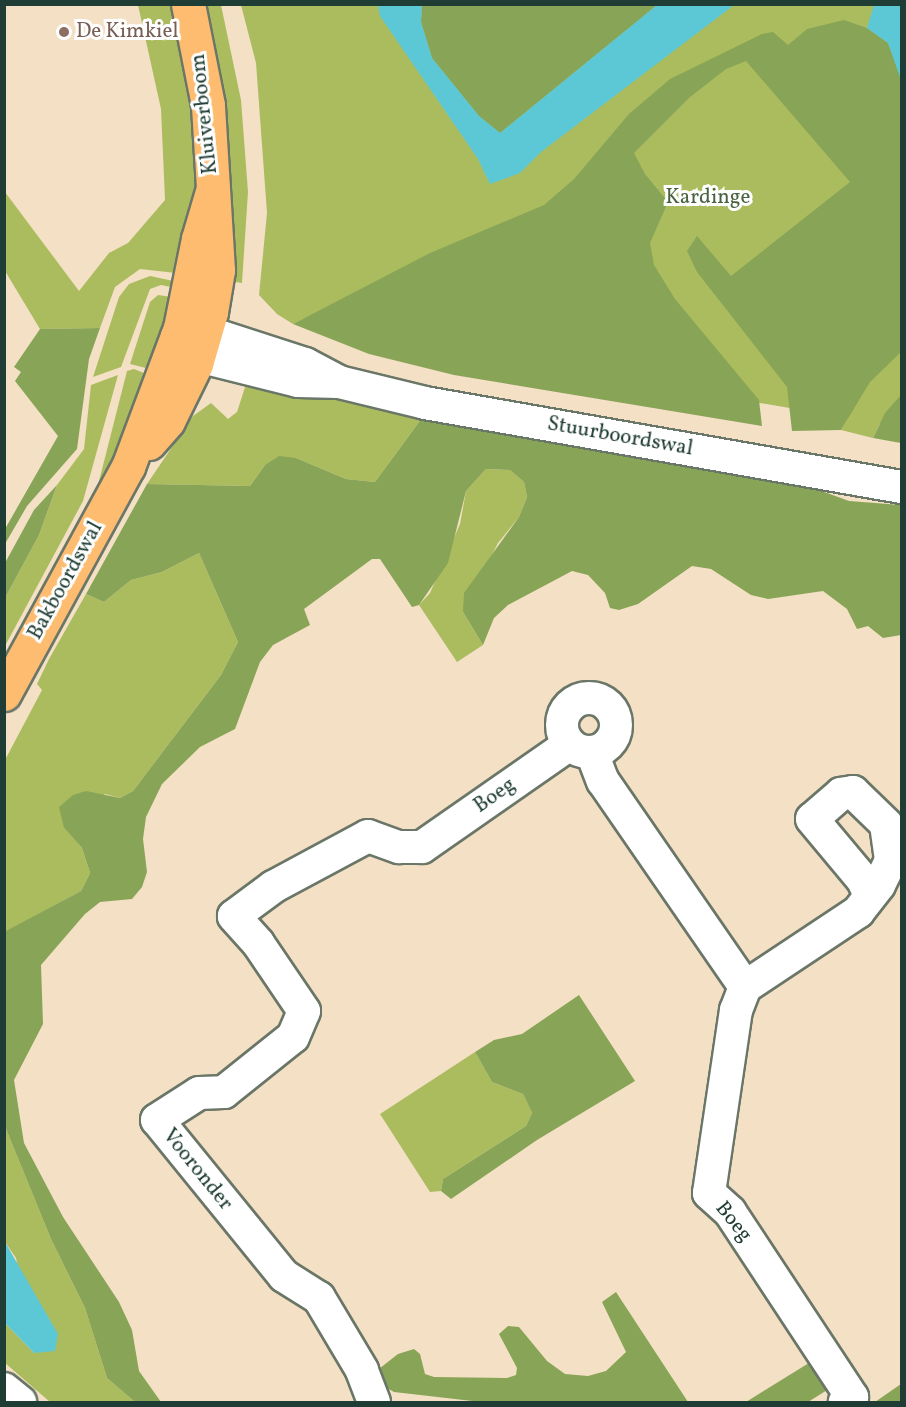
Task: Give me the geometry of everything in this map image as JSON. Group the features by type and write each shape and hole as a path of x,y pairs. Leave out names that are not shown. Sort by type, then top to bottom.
{"main road":[{"name":"Kluiverboom","path":"188,4 208,105 218,270 194,342"},
{"name":"Bakboordswal","path":"4,694 194,342"}],"street":[{"name":"Stuurboordswal","path":"194,342 305,364 339,382 425,403 902,487"},
{"name":"Boeg","path":"422,847 580,749 746,987 736,1010 709,1193 730,1212 849,1400"},
{"name":"Vooronder","path":"374,1402 362,1371 319,1298 285,1276 157,1120 199,1093 224,1092 293,1037 304,1011 258,943 234,916 273,887 368,836 399,847 422,847"},
{"path":"746,987 858,912 870,896"},
{"path":"4,1389 20,1402"}],"green space":[{"path":"138,5 172,5 189,76 197,189 185,274 140,269 115,287 100,328 40,329 5,271 5,192 79,291 109,253 128,243 165,200 161,109"},
{"path":"201,5 221,5 241,100 248,192 242,283 223,280"},
{"name":"Kardinge","path":"241,5 901,5 901,426 880,423 873,438 841,430 848,418 690,391 342,300 293,324 277,314 259,295 267,213 256,63"},
{"path":"422,5 657,5 500,133 479,116 432,58 421,22"},
{"path":"844,20 867,28 888,43 902,80 901,352 870,382 841,430 792,431 787,387 697,272 687,251 697,236 731,276 850,182 746,61 726,69 690,97 634,153 645,174 668,202 650,243 654,265 675,299 759,400 762,426 454,375 369,354 293,324 430,253 544,205 574,179 629,114 670,79 762,34 773,32 788,45 807,29"},
{"path":"150,276 183,283 181,289 161,285 150,289 121,367 93,377 119,297 129,284"},
{"path":"158,295 179,298 158,371 130,364 150,302"},
{"path":"100,328 89,359 77,449 27,506 5,544 5,529 58,436 15,381 21,372 14,367 40,329"},
{"path":"134,369 156,378 95,497 127,371"},
{"path":"118,375 83,501 5,646 5,598 39,535 57,485 84,449 91,385"},
{"path":"248,378 422,418 375,482 346,479 296,458 265,465 250,486 147,484 193,416 211,403 228,419 237,412"},
{"path":"901,395 901,443 873,438 885,413"},
{"path":"422,418 805,485 849,501 901,505 901,635 883,638 868,626 857,629 847,609 823,591 768,599 751,595 711,569 692,566 638,604 619,610 610,608 605,593 588,575 572,571 508,605 494,618 483,645 463,612 464,593 519,517 527,497 524,482 510,470 486,469 466,491 448,563 419,605 412,607 380,559 372,559 304,609 310,625 273,645 260,662 235,729 200,747 162,784 146,817 143,839 147,872 142,887 132,899 100,902 85,914 41,965 43,1024 14,1080 24,1143 63,1217 119,1302 132,1330 139,1371 161,1402 135,1402 107,1378 85,1308 51,1239 4,1124 4,932 81,891 90,873 82,848 64,828 59,807 73,795 86,791 120,798 133,791 221,675 238,642 199,553 162,572 131,580 104,602 86,594 147,484 250,486 265,465 279,456 296,458 346,479 375,482"},
{"path":"486,469 510,470 524,482 527,497 519,517 498,543 463,612 483,645 457,662 419,605 430,593 460,524 466,491"},
{"path":"57,485 39,535 5,598 5,563 34,510"},
{"path":"199,553 238,642 221,675 133,791 120,798 105,794 64,828 82,848 90,873 81,891 5,932 5,760 42,690 37,684 49,659 86,594 104,602 131,580 162,572"},
{"path":"579,995 635,1081 537,1140 451,1199 441,1191 443,1179 526,1126 532,1113 523,1094 492,1082 475,1052 494,1040 522,1034"},
{"path":"475,1052 492,1082 523,1094 532,1113 526,1126 443,1179 441,1191 430,1192 380,1114"},
{"path":"4,1124 51,1239 85,1308 107,1378 135,1402 50,1402 5,1363 5,1323 34,1353 16,1258 5,1242"},
{"path":"616,1292 688,1402 481,1402 394,1392 385,1387 375,1372 398,1354 414,1349 420,1354 425,1374 434,1377 507,1378 516,1375 517,1368 499,1334 508,1326 519,1327 547,1361 565,1374 588,1376 606,1371 626,1352 602,1302"},
{"path":"817,1358 832,1387 808,1402 746,1402"},
{"path":"901,1384 901,1402 875,1402"}],"water":[{"path":"378,5 422,5 421,22 432,58 479,116 500,133 657,5 734,5 541,152 520,173 490,184 478,159 380,16"},
{"path":"874,5 901,5 901,80 888,43 867,28"},
{"path":"5,1242 58,1334 55,1351 34,1353 5,1323"}],"place":[{"name":"De Kimkiel","path":"64,32"}]}
